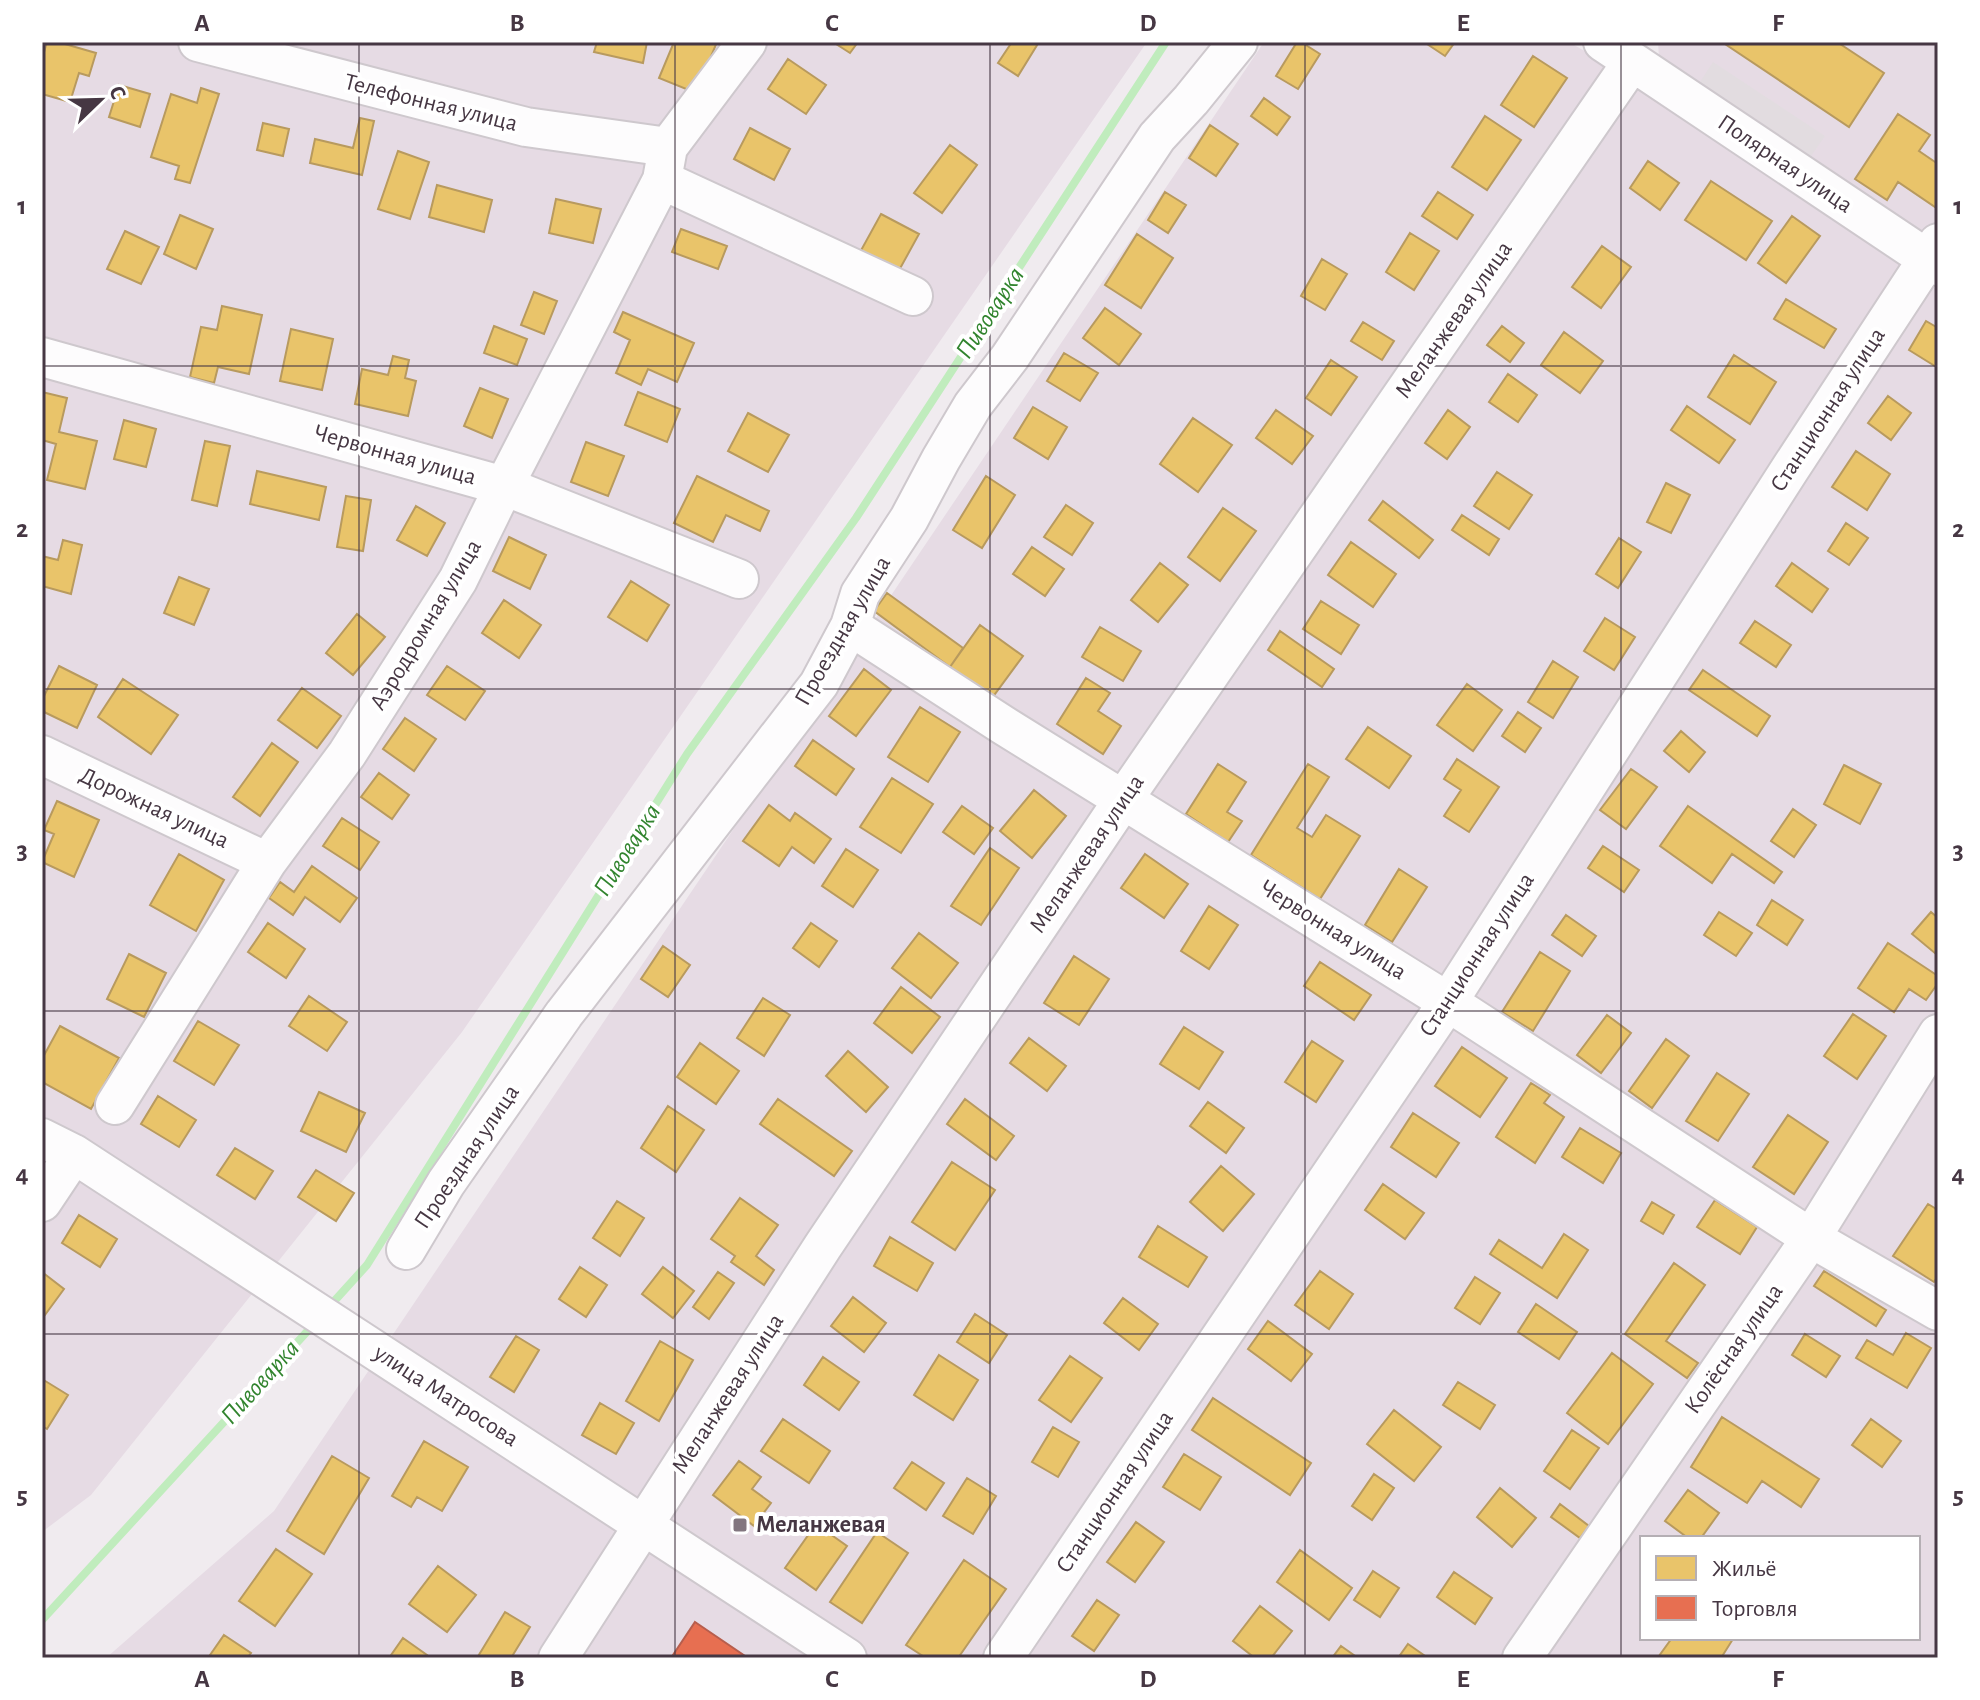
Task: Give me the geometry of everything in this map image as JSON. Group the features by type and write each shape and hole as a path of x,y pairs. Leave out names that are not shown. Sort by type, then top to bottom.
{"street":[{"name":"Телефонная улица","path":"198,42 665,164 913,296"},
{"name":"Аэродромная улица","path":"115,1105 267,862 347,754 458,580 665,164 747,42"},
{"name":"Проездная улица","path":"406,1250 446,1183 564,1014 819,684 850,626 860,594 909,519 973,405 1010,357 1157,137 1238,42"},
{"name":"Полярная улица","path":"1623,49 1934,256"},
{"name":"Меланжевая улица","path":"558,1658 823,1246 1623,49"},
{"name":"Станционная улица","path":"1003,1658 1448,1002 1790,469 1934,256"},
{"name":"Червонная улица","path":"42,357 504,486 739,579"},
{"name":"Червонная улица","path":"850,626 1448,1002 1811,1238 1938,1311"},
{"name":"Дорожная улица","path":"42,755 267,862"},
{"name":"Колёсная улица","path":"1522,1658 1811,1238 1938,1034"},
{"name":"улица Матросова","path":"58,1146 847,1658"},
{"path":"42,1202 58,1146"}],"shaded area":[{"path":"42,42 1147,42 462,1032 91,1495 42,1532"},
{"path":"1264,42 1569,42 1938,290 1938,1658 106,1658 274,1511"},
{"path":"1658,42 1938,42 1938,248 1659,58"},
{"path":"1713,62 1825,136 1811,156 1700,82"}],"building: Жильё":[{"path":"47,42 58,42 96,53 89,76 79,73 70,102 42,94 42,59"},
{"path":"597,42 647,42 643,63 594,52"},
{"path":"674,42 717,42 696,93 659,78"},
{"path":"833,42 858,42 850,53"},
{"path":"1012,42 1039,42 1018,76 998,63"},
{"path":"1297,42 1320,54 1298,89 1276,76"},
{"path":"1424,42 1455,42 1445,56"},
{"path":"1722,42 1837,42 1884,73 1849,127"},
{"path":"1533,56 1567,78 1534,127 1501,105"},
{"path":"788,59 826,85 806,114 768,89"},
{"path":"119,85 150,94 140,127 109,117"},
{"path":"201,88 219,94 190,183 175,179 179,166 151,157 171,94 197,103"},
{"path":"1264,98 1290,117 1277,135 1251,116"},
{"path":"1898,114 1930,135 1919,151 1938,164 1938,209 1898,182 1887,200 1855,179"},
{"path":"1485,116 1521,140 1487,190 1452,167"},
{"path":"360,118 374,121 362,175 310,163 315,139 353,148"},
{"path":"263,123 289,129 283,156 257,150"},
{"path":"1210,125 1238,144 1216,176 1189,158"},
{"path":"750,128 790,149 774,180 734,159"},
{"path":"950,145 977,165 942,213 914,193"},
{"path":"398,151 429,162 410,219 378,209"},
{"path":"1648,161 1679,183 1660,210 1630,188"},
{"path":"1711,181 1772,221 1746,260 1685,220"},
{"path":"437,185 492,200 484,232 429,217"},
{"path":"1165,192 1186,205 1168,233 1148,220"},
{"path":"1438,192 1473,215 1457,239 1422,216"},
{"path":"556,199 601,209 593,243 549,233"},
{"path":"881,214 919,234 897,274 859,254"},
{"path":"180,215 213,229 196,269 164,254"},
{"path":"1792,216 1820,236 1786,283 1758,263"},
{"path":"681,229 727,246 718,269 672,252"},
{"path":"125,231 159,247 141,284 107,269"},
{"path":"1410,233 1439,251 1414,290 1386,272"},
{"path":"1137,234 1173,258 1141,308 1105,285"},
{"path":"1602,246 1631,267 1601,308 1572,287"},
{"path":"1322,259 1347,274 1325,310 1301,296"},
{"path":"534,292 557,301 544,334 521,325"},
{"path":"1786,299 1836,329 1824,348 1774,319"},
{"path":"222,306 262,315 249,374 218,367 214,383 190,377 201,327 217,330"},
{"path":"1105,308 1141,334 1119,365 1083,338"},
{"path":"623,312 694,343 677,382 648,369 641,385 616,373 630,340 614,332"},
{"path":"1926,321 1938,328 1938,368 1909,350"},
{"path":"1363,322 1394,341 1382,360 1351,341"},
{"path":"494,326 527,339 517,365 484,353"},
{"path":"1502,326 1524,343 1510,362 1487,345"},
{"path":"291,329 333,339 322,390 280,381"},
{"path":"1564,332 1603,361 1580,393 1541,365"},
{"path":"1064,353 1098,373 1080,401 1047,381"},
{"path":"1734,355 1776,382 1750,424 1708,397"},
{"path":"393,356 409,360 405,378 416,381 408,416 355,404 362,369 388,375"},
{"path":"1331,360 1357,377 1331,415 1306,398"},
{"path":"1508,374 1537,395 1518,422 1489,402"},
{"path":"480,388 508,399 492,438 464,426"},
{"path":"42,392 67,398 59,432 97,441 85,489 47,480 56,444 42,440"},
{"path":"638,392 680,409 667,442 625,425"},
{"path":"1888,396 1911,413 1891,440 1868,423"},
{"path":"1687,406 1735,440 1719,463 1671,430"},
{"path":"1033,407 1067,427 1048,459 1014,438"},
{"path":"1276,410 1313,436 1292,464 1256,438"},
{"path":"1448,410 1470,427 1447,459 1425,443"},
{"path":"748,413 789,435 768,472 728,451"},
{"path":"1193,418 1232,445 1198,492 1160,464"},
{"path":"124,420 156,429 146,467 114,459"},
{"path":"205,441 230,446 217,506 192,500"},
{"path":"586,442 624,456 608,496 571,482"},
{"path":"1856,451 1890,474 1867,510 1832,487"},
{"path":"257,471 326,487 319,520 250,504"},
{"path":"1497,472 1532,495 1509,529 1474,506"},
{"path":"697,476 769,511 760,531 726,515 713,542 674,523"},
{"path":"986,476 1015,495 982,548 953,530"},
{"path":"1666,483 1690,495 1671,533 1647,522"},
{"path":"346,496 371,500 363,551 337,547"},
{"path":"1383,501 1433,540 1419,558 1369,520"},
{"path":"1066,505 1093,523 1072,555 1044,537"},
{"path":"416,506 445,523 427,556 397,540"},
{"path":"1223,508 1256,531 1220,581 1188,557"},
{"path":"1462,515 1499,539 1489,555 1452,530"},
{"path":"1846,523 1868,538 1849,565 1828,551"},
{"path":"509,537 546,555 530,589 493,571"},
{"path":"1619,538 1641,552 1618,588 1596,574"},
{"path":"63,540 82,545 71,594 42,586 42,556 58,560"},
{"path":"1351,542 1396,574 1373,607 1328,575"},
{"path":"1032,547 1064,569 1045,596 1013,574"},
{"path":"1160,563 1188,585 1158,622 1131,600"},
{"path":"1792,563 1828,589 1812,612 1776,586"},
{"path":"179,577 209,589 194,625 164,613"},
{"path":"631,581 669,605 647,641 608,617"},
{"path":"887,593 963,648 950,667 874,611"},
{"path":"504,600 541,625 519,658 482,633"},
{"path":"1321,601 1359,625 1341,654 1303,629"},
{"path":"357,614 385,637 353,675 326,653"},
{"path":"1605,618 1635,637 1614,670 1584,651"},
{"path":"1755,621 1791,645 1776,667 1740,643"},
{"path":"980,625 1023,656 992,698 950,667"},
{"path":"1100,627 1141,651 1123,681 1082,657"},
{"path":"1280,631 1334,669 1322,687 1268,650"},
{"path":"1553,661 1578,677 1553,718 1528,702"},
{"path":"59,666 97,685 77,728 42,711 42,700"},
{"path":"447,666 485,691 465,720 427,695"},
{"path":"864,669 891,690 856,736 829,716"},
{"path":"1703,670 1770,716 1757,736 1689,690"},
{"path":"1086,678 1110,693 1098,711 1121,726 1103,754 1057,724"},
{"path":"123,679 178,715 151,754 98,717"},
{"path":"1467,684 1502,710 1473,751 1437,725"},
{"path":"302,688 341,716 317,748 278,720"},
{"path":"920,707 960,732 928,782 888,757"},
{"path":"1518,712 1541,728 1525,752 1502,736"},
{"path":"405,718 436,739 414,771 383,749"},
{"path":"1368,727 1411,756 1389,788 1346,759"},
{"path":"1681,731 1705,752 1689,772 1664,751"},
{"path":"813,740 854,769 836,795 795,766"},
{"path":"272,743 298,762 260,816 233,797"},
{"path":"1457,759 1499,787 1469,832 1444,816 1461,790 1444,779"},
{"path":"1218,764 1246,782 1227,812 1242,821 1228,842 1186,814"},
{"path":"1308,764 1329,777 1297,828 1312,837 1326,815 1360,836 1320,899 1251,855"},
{"path":"1844,765 1881,784 1860,824 1824,804"},
{"path":"1631,769 1657,787 1626,829 1600,810"},
{"path":"379,773 409,795 392,819 361,797"},
{"path":"892,778 933,804 901,853 860,827"},
{"path":"1034,790 1066,816 1032,858 1000,831"},
{"path":"57,801 99,820 74,877 42,862 54,834 44,830"},
{"path":"769,805 790,821 795,813 831,839 814,863 792,847 779,866 743,841"},
{"path":"962,806 993,828 974,854 943,832"},
{"path":"1688,806 1782,872 1774,883 1732,854 1712,883 1660,846"},
{"path":"1793,809 1816,825 1794,857 1771,841"},
{"path":"342,818 379,842 360,870 323,846"},
{"path":"1603,846 1639,870 1624,892 1588,868"},
{"path":"990,848 1019,868 981,925 951,906"},
{"path":"846,849 878,870 853,907 822,886"},
{"path":"179,854 224,880 196,931 150,905"},
{"path":"1145,854 1188,884 1164,918 1121,888"},
{"path":"312,866 357,898 340,922 305,897 293,915 269,898 280,882 294,892"},
{"path":"1399,869 1427,887 1392,942 1365,925"},
{"path":"1772,900 1803,920 1787,945 1757,925"},
{"path":"1209,906 1238,925 1209,969 1181,951"},
{"path":"1719,912 1752,933 1736,956 1704,935"},
{"path":"1931,912 1938,918 1936,954 1912,934"},
{"path":"1566,915 1596,936 1582,956 1552,935"},
{"path":"268,923 305,949 286,978 248,952"},
{"path":"811,923 837,941 819,967 793,948"},
{"path":"919,933 958,963 931,998 892,968"},
{"path":"1888,943 1938,976 1938,983 1926,1000 1909,989 1894,1012 1858,988"},
{"path":"663,946 690,965 668,997 641,979"},
{"path":"1540,952 1570,971 1533,1031 1502,1012"},
{"path":"129,954 166,973 144,1017 107,999"},
{"path":"1074,956 1109,979 1079,1025 1044,1003"},
{"path":"1320,962 1371,995 1354,1020 1304,986"},
{"path":"901,987 940,1017 912,1053 874,1023"},
{"path":"309,996 347,1022 327,1051 289,1026"},
{"path":"763,998 790,1015 764,1056 737,1038"},
{"path":"1853,1014 1886,1036 1857,1079 1824,1056"},
{"path":"1607,1015 1631,1033 1601,1073 1577,1055"},
{"path":"198,1021 239,1045 214,1085 174,1061"},
{"path":"60,1026 119,1058 91,1109 42,1082 42,1059"},
{"path":"1184,1027 1223,1052 1199,1089 1160,1064"},
{"path":"1029,1038 1066,1066 1047,1091 1010,1063"},
{"path":"1666,1039 1689,1056 1652,1108 1629,1091"},
{"path":"1312,1041 1343,1061 1316,1102 1285,1082"},
{"path":"700,1043 739,1071 716,1104 677,1077"},
{"path":"1462,1047 1507,1078 1480,1117 1435,1086"},
{"path":"848,1051 888,1087 866,1112 826,1076"},
{"path":"1717,1073 1749,1094 1718,1141 1686,1121"},
{"path":"1531,1083 1550,1095 1544,1103 1564,1117 1535,1163 1496,1137"},
{"path":"319,1092 365,1113 346,1152 301,1131"},
{"path":"158,1096 196,1120 179,1147 141,1124"},
{"path":"778,1099 852,1151 834,1176 760,1124"},
{"path":"965,1099 1014,1136 996,1160 947,1124"},
{"path":"1208,1102 1244,1128 1226,1153 1190,1126"},
{"path":"668,1106 704,1130 676,1172 641,1148"},
{"path":"1413,1113 1459,1143 1436,1177 1391,1147"},
{"path":"1788,1115 1828,1142 1794,1194 1753,1167"},
{"path":"1580,1128 1621,1153 1603,1183 1562,1157"},
{"path":"235,1148 273,1171 255,1199 217,1175"},
{"path":"952,1162 995,1190 955,1250 912,1222"},
{"path":"1221,1166 1254,1194 1223,1231 1190,1202"},
{"path":"316,1170 354,1193 336,1221 298,1197"},
{"path":"1383,1184 1424,1213 1405,1239 1365,1210"},
{"path":"740,1198 778,1225 756,1256 774,1270 764,1285 731,1262 735,1256 711,1239"},
{"path":"1715,1200 1757,1227 1740,1254 1697,1227"},
{"path":"617,1201 644,1218 620,1256 593,1238"},
{"path":"1652,1202 1674,1215 1663,1234 1641,1221"},
{"path":"1928,1204 1938,1210 1938,1276 1934,1282 1893,1256"},
{"path":"79,1215 117,1239 100,1267 62,1243"},
{"path":"1158,1226 1207,1257 1188,1287 1139,1257"},
{"path":"1564,1234 1588,1250 1557,1298 1490,1254 1499,1240 1542,1268"},
{"path":"890,1237 933,1263 917,1291 874,1266"},
{"path":"1674,1263 1705,1285 1666,1341 1698,1363 1687,1378 1625,1334"},
{"path":"580,1267 607,1285 586,1317 559,1299"},
{"path":"663,1267 694,1291 673,1318 642,1294"},
{"path":"1320,1271 1353,1294 1329,1329 1295,1305"},
{"path":"1824,1271 1886,1310 1876,1326 1814,1286"},
{"path":"42,1272 64,1289 42,1319"},
{"path":"718,1272 734,1283 709,1319 693,1307"},
{"path":"1475,1277 1500,1293 1480,1324 1455,1308"},
{"path":"853,1297 886,1323 864,1352 831,1326"},
{"path":"1123,1298 1158,1324 1139,1350 1104,1323"},
{"path":"1536,1304 1577,1332 1559,1359 1518,1332"},
{"path":"975,1314 1007,1335 989,1363 957,1342"},
{"path":"1268,1321 1312,1354 1291,1381 1248,1349"},
{"path":"1906,1333 1931,1348 1907,1388 1856,1358 1867,1340 1893,1355"},
{"path":"1805,1334 1840,1356 1826,1377 1792,1355"},
{"path":"516,1336 539,1350 514,1392 490,1377"},
{"path":"660,1341 693,1360 659,1421 626,1401"},
{"path":"1612,1353 1653,1384 1608,1444 1567,1413"},
{"path":"939,1355 978,1380 953,1420 914,1395"},
{"path":"1070,1356 1102,1378 1071,1422 1039,1400"},
{"path":"823,1357 859,1382 839,1410 804,1385"},
{"path":"42,1379 68,1395 47,1429 42,1426"},
{"path":"1458,1382 1495,1405 1480,1429 1443,1405"},
{"path":"1213,1398 1311,1463 1290,1495 1192,1430"},
{"path":"600,1403 634,1423 616,1454 582,1435"},
{"path":"1394,1410 1441,1447 1414,1481 1367,1444"},
{"path":"1722,1417 1819,1479 1801,1507 1762,1481 1747,1503 1691,1467"},
{"path":"783,1419 830,1451 809,1483 761,1451"},
{"path":"1871,1419 1901,1441 1882,1467 1852,1445"},
{"path":"1053,1427 1079,1442 1058,1477 1032,1462"},
{"path":"1572,1430 1599,1448 1570,1489 1544,1471"},
{"path":"424,1441 468,1467 442,1511 417,1497 411,1507 392,1496"},
{"path":"1184,1454 1221,1477 1200,1510 1163,1487"},
{"path":"332,1456 369,1478 324,1554 287,1531"},
{"path":"739,1461 761,1477 752,1489 771,1503 754,1526 713,1495"},
{"path":"912,1462 944,1483 926,1510 894,1488"},
{"path":"1374,1474 1394,1488 1372,1520 1352,1506"},
{"path":"967,1478 996,1496 973,1534 943,1516"},
{"path":"1500,1488 1536,1518 1512,1547 1477,1517"},
{"path":"1688,1490 1719,1513 1702,1536 1685,1536 1665,1521"},
{"path":"1560,1504 1589,1526 1580,1538 1551,1517"},
{"path":"1136,1522 1164,1542 1135,1582 1107,1562"},
{"path":"816,1524 847,1546 816,1590 785,1568"},
{"path":"877,1532 908,1553 862,1623 830,1602"},
{"path":"276,1549 312,1574 275,1626 239,1601"},
{"path":"1300,1550 1352,1588 1329,1620 1277,1582"},
{"path":"964,1560 1006,1589 958,1658 926,1658 906,1645"},
{"path":"438,1566 476,1595 447,1632 409,1604"},
{"path":"1373,1571 1399,1588 1380,1617 1354,1600"},
{"path":"1454,1572 1492,1598 1475,1624 1437,1597"},
{"path":"1097,1600 1119,1615 1094,1651 1072,1636"},
{"path":"1260,1606 1292,1631 1271,1658 1255,1658 1233,1641"},
{"path":"505,1612 530,1627 511,1658 477,1658"},
{"path":"224,1635 251,1653 247,1658 208,1658"},
{"path":"403,1638 427,1655 425,1658 389,1658"},
{"path":"1671,1640 1732,1640 1721,1658 1659,1656"},
{"path":"1408,1644 1428,1658 1398,1658"},
{"path":"1341,1646 1358,1658 1332,1658"}],"building: Торговля":[{"path":"695,1622 748,1658 671,1658"}],"waterway":[{"name":"Пивоварка","path":"328,1308 367,1265 687,754 856,518 1166,42"},
{"name":"Пивоварка","path":"42,1620 314,1324"}],"place":[{"name":"Меланжевая","path":"740,1525"}]}
